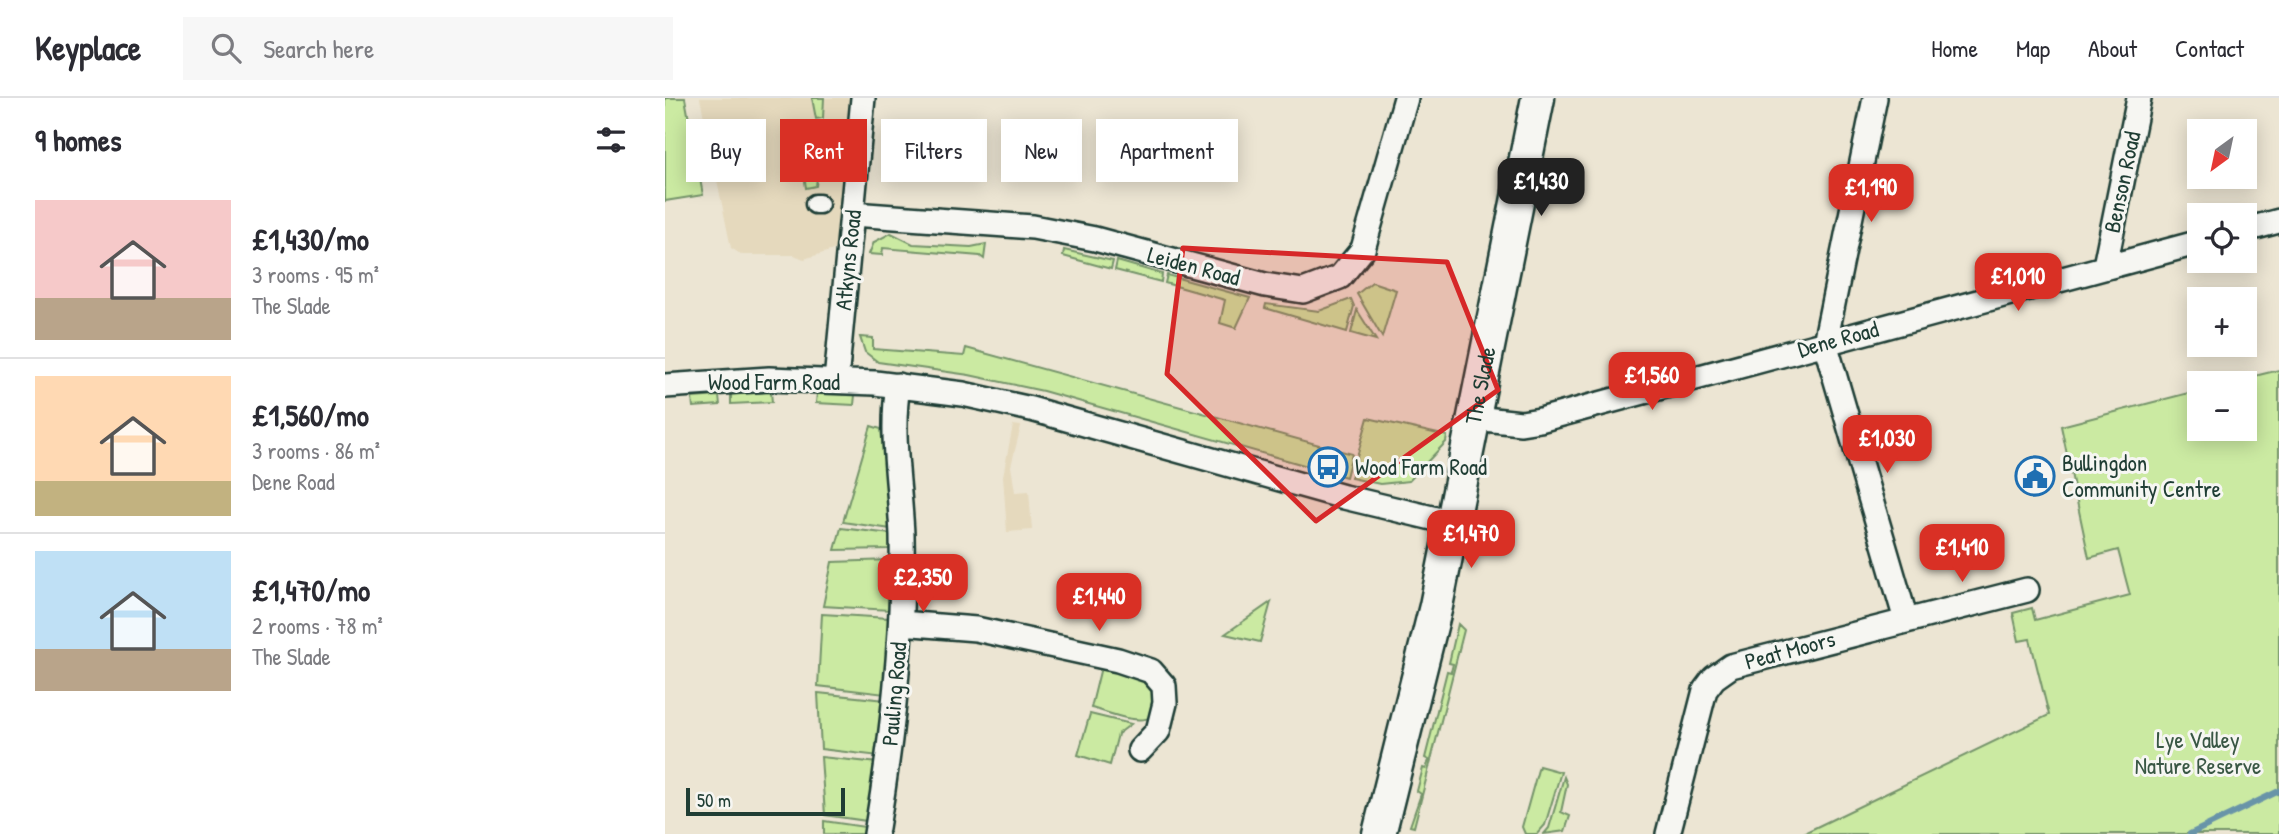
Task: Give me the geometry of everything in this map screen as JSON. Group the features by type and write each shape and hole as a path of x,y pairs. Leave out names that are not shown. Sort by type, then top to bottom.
{"main road":[{"name":"The Slade","path":"1379,834 1425,654 1538,98"}],"street":[{"name":"Atkyns Road","path":"836,381 863,98"},
{"name":"Leiden Road","path":"853,214 1033,227 1095,239 1265,285 1303,291 1340,277 1363,249 1406,98"},
{"path":"1875,98 1825,343 1906,620"},
{"name":"Benson Road","path":"2105,266 2140,98"},
{"path":"2257,227 2279,221"},
{"name":"Dene Road","path":"1475,418 1521,423 1540,420 2187,245"},
{"name":"Wood Farm Road","path":"665,386 756,379 836,381 898,385 963,394 1031,410 1344,497 1453,523"},
{"name":"Pauling Road","path":"876,834 896,700 901,623 902,532 892,431 898,385"},
{"name":"Peat Moors","path":"1668,834 1697,712 1705,690 1714,678 1731,666 2027,590"},
{"path":"901,623 976,629 1118,660 1151,671 1164,686 1165,703 1158,731 1140,750"}],"highlighted area":[{"path":"1183,248 1447,262 1498,390 1316,521 1167,374"}],"shaded area":[{"path":"700,98 853,98 851,119 780,119 780,182 844,182 838,244 833,250 804,259 794,255 742,255 731,248 717,182 766,182 766,119 704,119"},
{"path":"1013,425 1021,426 1011,466 1015,492 1029,491 1032,530 1007,532 1003,476"}],"green space":[{"path":"665,98 685,98 689,119 686,119 686,182 701,182 703,195 665,201"},
{"path":"812,98 824,98 823,118 816,119"},
{"path":"805,182 816,182 816,186 806,188"},
{"path":"891,233 913,244 971,247 986,244 984,259 980,256 883,248 882,255 869,254 874,242"},
{"path":"1064,250 1113,261 1111,269 1063,256"},
{"path":"1117,261 1162,274 1161,282 1115,270"},
{"path":"1167,275 1250,298 1236,328 1220,323 1225,300 1165,283"},
{"path":"1372,282 1396,290 1382,337 1357,294"},
{"path":"1351,299 1354,306 1347,332 1265,308 1266,304 1319,311"},
{"path":"1357,310 1376,340 1351,333"},
{"path":"860,337 873,338 873,349 964,356 966,348 1352,454 1346,477 1043,391 969,375 878,362 865,352"},
{"name":"Lye Valley Nature Reserve","path":"2279,370 2279,834 1802,834 2049,715 2030,639 2019,641 2013,613 2032,608 2035,620 2130,595 2118,550 2089,558 2061,426 2187,393 2187,441 2257,441 2257,375"},
{"path":"771,392 772,402 731,404 731,394"},
{"path":"817,393 855,395 854,405 816,403"},
{"path":"719,396 720,405 693,407 692,398"},
{"path":"1368,418 1447,436 1446,442 1409,481 1380,484 1351,478"},
{"path":"871,426 881,429 891,529 843,522"},
{"path":"841,528 891,534 891,549 835,550"},
{"path":"891,560 890,610 823,606 832,562"},
{"path":"1271,602 1260,642 1225,634"},
{"path":"822,614 889,618 885,694 818,686"},
{"path":"1458,624 1464,630 1414,827 1410,826 1421,794 1417,791 1423,768 1426,769 1429,760 1425,758 1447,671 1451,672 1453,664 1449,663"},
{"path":"1102,663 1154,683 1153,716 1147,719 1131,719 1091,708"},
{"path":"818,693 885,700 879,756 821,749"},
{"path":"1090,714 1131,724 1118,734 1110,765 1078,755"},
{"path":"821,757 878,763 867,821 825,815"},
{"path":"1539,766 1561,772 1545,825 1537,834 1525,834 1522,827"},
{"path":"1564,777 1567,784 1561,812 1570,816 1565,831 1544,834 1549,828"},
{"path":"824,821 865,827 864,834 824,834"}],"waterway":[{"path":"2190,834 2279,791"}],"place":[{"name":"Wood Farm Road","path":"1328,467"},
{"name":"Bullingdon Community Centre","path":"2035,476"}]}
